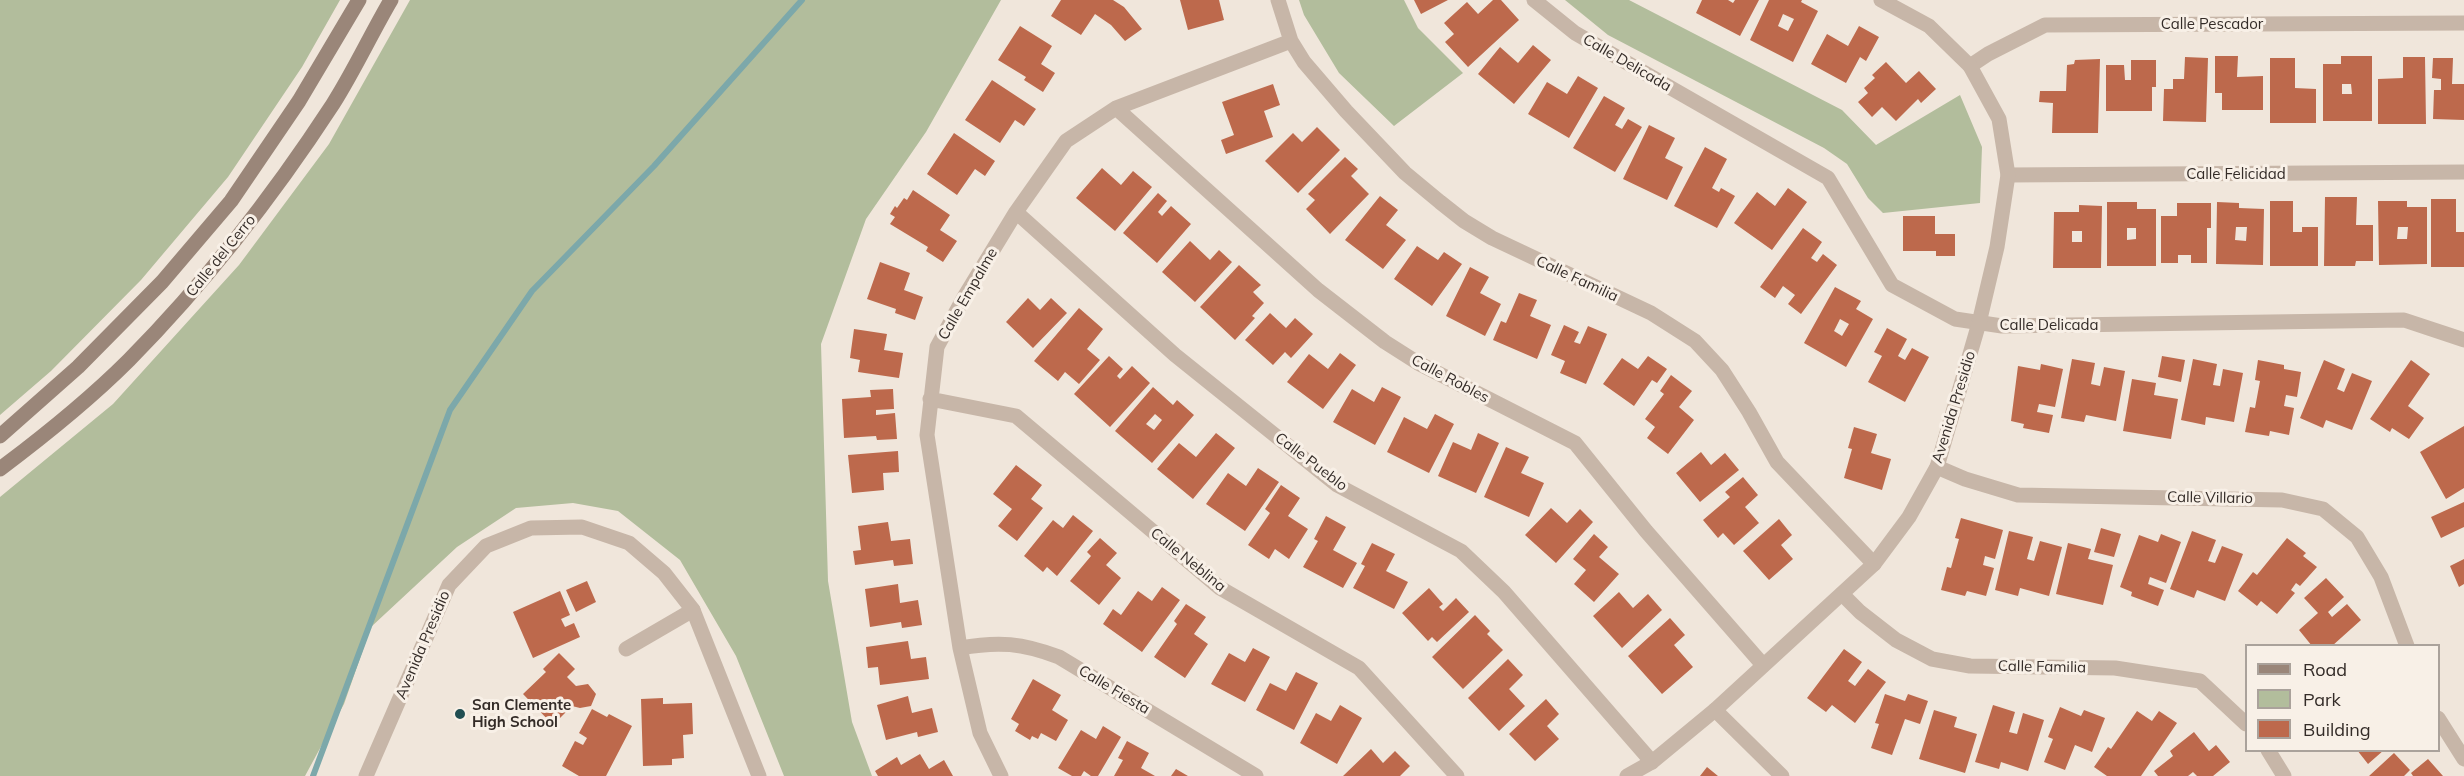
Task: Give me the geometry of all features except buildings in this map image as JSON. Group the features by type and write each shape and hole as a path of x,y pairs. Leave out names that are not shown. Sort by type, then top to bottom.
{"main road":[{"name":"Calle del Cerro","path":"0,436 78,367 162,282 231,201 299,101 359,0"},
{"name":"Calle del Cerro","path":"0,469 35,443 127,362 197,287 265,202 334,102 390,0"}],"street":[{"name":"Calle Familia","path":"1278,0 1291,41 1304,62 1405,173 1464,221 1492,238 1651,313 1695,341 1722,370 1777,462 1874,564"},
{"name":"Calle Delicada","path":"1534,0 1575,33 1828,178 1892,285 1955,319 2002,326 2404,320 2464,340"},
{"name":"Avenida Presidio","path":"1627,776 1652,762 1715,710 1874,564 1909,517 1937,467 1979,323 1997,247 2008,175 1999,119 1970,66 1929,26 1881,0"},
{"name":"Calle Pescador","path":"1970,66 1988,54 2045,25 2464,23"},
{"name":"Calle Empalme","path":"1001,776 980,734 960,648 927,435 937,347 963,299 1016,212 1066,141 1116,108 1291,41"},
{"name":"Calle Robles","path":"1116,108 1318,290 1385,342 1418,363 1575,443 1646,531 1763,665"},
{"name":"Calle Felicidad","path":"2008,175 2464,172"},
{"name":"Calle Pueblo","path":"1016,212 1175,355 1337,485 1461,550 1504,592 1652,762"},
{"name":"Calle Neblina","path":"930,399 1016,416 1220,588 1359,668 1457,776"},
{"name":"Calle Villario","path":"1937,467 1965,479 2018,495 2282,500 2323,509 2357,537 2381,577 2407,644"},
{"name":"Avenida Presidio","path":"366,776 448,585 486,546 531,528 582,527 629,543 664,573 693,610 759,776"},
{"name":"Calle Familia","path":"1842,594 1860,612 1896,640 1932,659 1970,666 2115,668 2200,681 2245,722"},
{"path":"626,648 693,610"},
{"name":"Calle Fiesta","path":"960,648 1006,643 1033,646 1059,657 1256,776"},
{"path":"1715,710 1782,776"},
{"path":"2440,720 2464,759"},
{"path":"2269,752 2284,776"}],"green space":[{"path":"0,0 340,0 302,67 228,177 141,280 51,371 0,415"},
{"path":"410,0 1001,0 926,132 866,219 821,344 828,581 852,722 872,776 784,776 736,656 680,560 618,511 573,503 516,508 457,547 371,627 344,704 305,776 0,776 0,497 113,404 239,265 329,144"},
{"path":"1299,0 1404,0 1418,28 1463,73 1394,126 1339,73 1304,15"},
{"path":"1565,0 1629,0 1842,110 1876,145 1960,95 1982,147 1980,203 1883,213 1868,198 1847,164 1824,148 1608,35"}],"waterway":[{"path":"313,776 450,410 532,291 654,166 802,0"}],"place":[{"name":"San Clemente High School","path":"460,714"}]}
